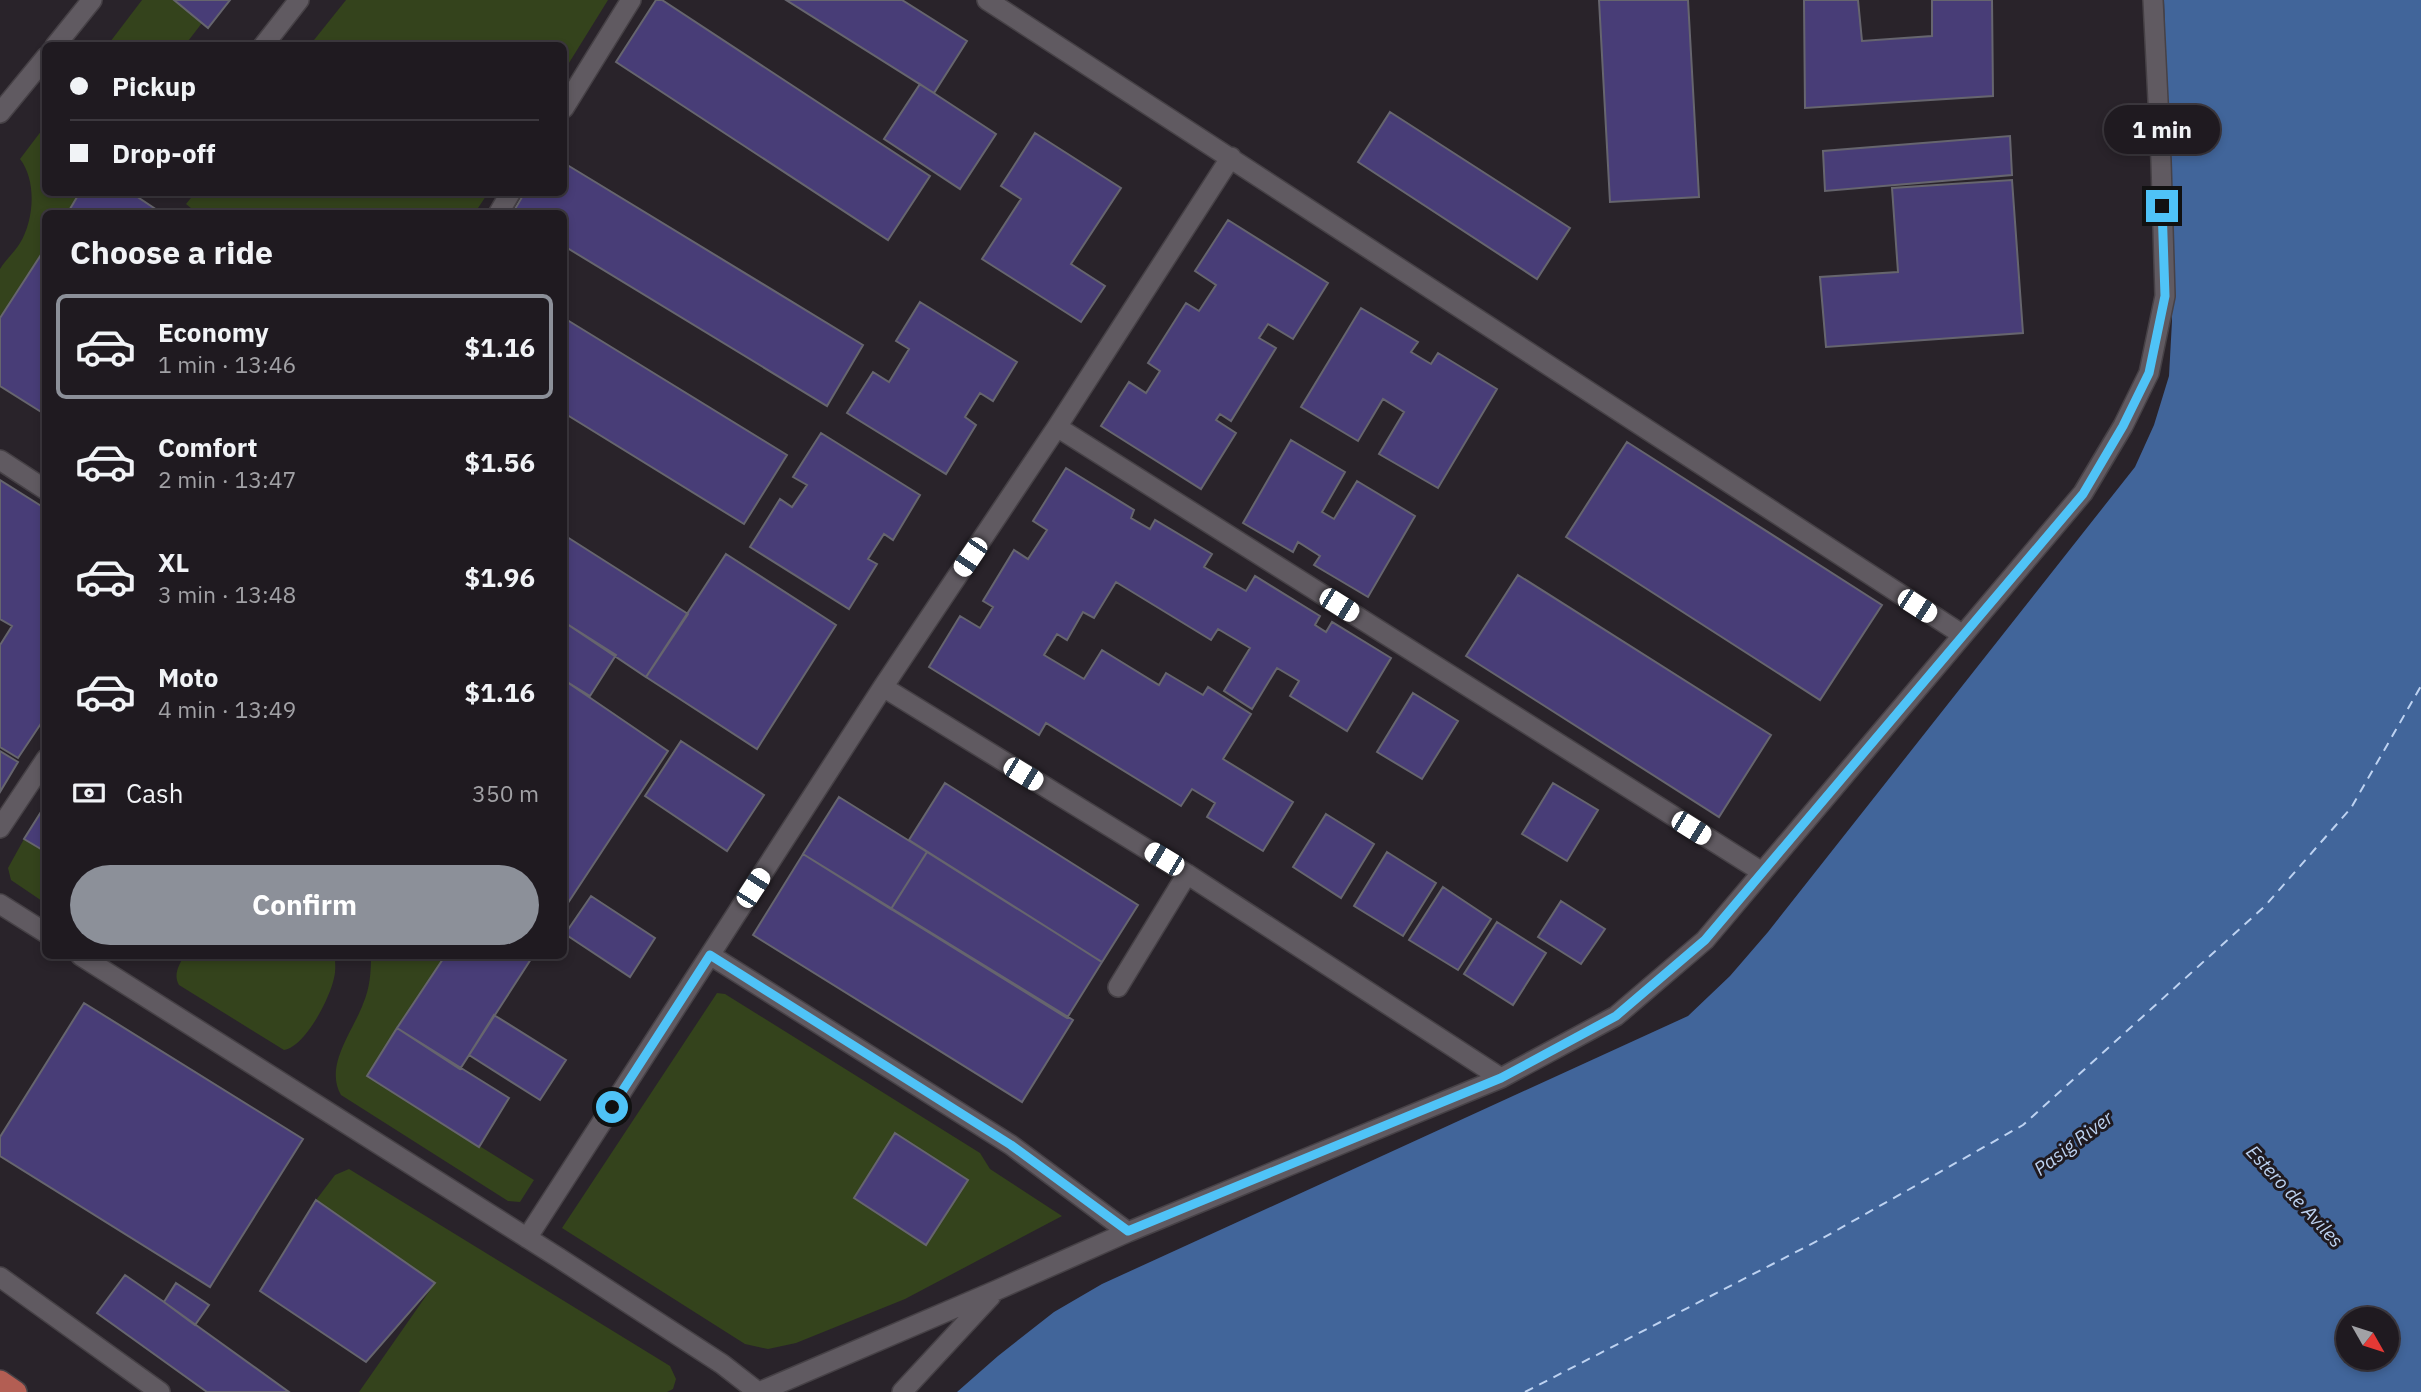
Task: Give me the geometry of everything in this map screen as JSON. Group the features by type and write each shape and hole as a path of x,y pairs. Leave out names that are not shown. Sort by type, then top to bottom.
{"main road":[{"path":"0,1381 16,1392"}],"lane":[{"path":"58,42 92,0"},
{"path":"266,42 299,0"},
{"path":"567,103 631,0"},
{"path":"987,0 1963,635"},
{"path":"86,959 527,1238 722,1364 758,1392 1128,1231 1501,1078 1616,1016 1705,940 2083,494 2123,426 2149,373 2165,296 2153,0"},
{"path":"0,113 42,62"},
{"path":"527,1238 883,687 1057,428 1231,157"},
{"path":"1057,428 1762,872"},
{"path":"0,460 42,488"},
{"path":"883,687 1187,874 1501,1078"},
{"path":"0,828 42,765"},
{"path":"1118,987 1187,874"},
{"path":"0,904 42,930"},
{"path":"710,955 1011,1145 1128,1231"},
{"path":"0,1277 160,1392"},
{"path":"902,1392 997,1290"}],"green space":[{"path":"142,0 174,0 202,23 187,42 110,42"},
{"path":"346,0 608,0 567,66 567,42 312,42"},
{"path":"42,130 42,196 78,196 69,210 42,210 42,252 0,318 0,269 25,234 31,212 29,178 20,159"},
{"path":"193,196 486,196 477,210 193,210 186,204"},
{"path":"24,839 42,850 42,901 11,880 8,868"},
{"path":"182,959 335,959 335,973 332,987 308,1031 292,1047 284,1050 179,985 179,966"},
{"path":"371,959 443,959 367,1076 534,1180 520,1202 508,1201 341,1095 337,1084 338,1061 370,980"},
{"path":"717,993 725,994 980,1153 990,1169 1062,1216 905,1299 796,1343 768,1349 745,1344 562,1228","holes":["895,1133 967,1180 926,1244 854,1197"]},
{"path":"349,1169 670,1366 676,1379 673,1389 667,1392 359,1392 435,1283 316,1200 335,1175"}],"water":[{"path":"2164,0 2421,0 2421,1392 957,1392 1054,1312 1102,1284 1688,1016 1730,976 1768,932 2135,467 2154,425 2169,376 2172,321"}],"building":[{"path":"174,0 230,0 208,28"},
{"path":"656,0 662,0 930,176 888,240 616,62"},
{"path":"786,0 902,0 967,41 934,93"},
{"path":"1599,0 1688,0 1699,197 1610,202"},
{"path":"1804,0 1858,0 1862,41 1932,36 1932,0 1992,0 1993,96 1805,108"},
{"path":"920,84 996,134 960,189 884,139"},
{"path":"1390,112 1570,228 1537,279 1358,162"},
{"path":"1035,133 1121,188 1071,264 1105,286 1081,322 982,259 1021,199 1001,186"},
{"path":"2010,136 2012,175 1825,191 1823,151"},
{"path":"567,165 863,345 827,406 567,248 567,210 514,210 523,196 567,196"},
{"path":"2012,180 2023,333 1826,347 1820,277 1898,272 1892,188"},
{"path":"78,196 136,196 157,210 69,210"},
{"path":"1228,220 1328,283 1293,339 1268,324 1259,338 1276,348 1231,421 1220,414 1216,420 1236,433 1201,489 1101,426 1129,382 1146,393 1160,371 1148,363 1186,303 1199,311 1216,285 1195,271"},
{"path":"42,253 42,412 0,386 0,318"},
{"path":"920,302 1017,362 993,401 980,393 965,417 976,425 946,474 847,413 873,372 889,382 909,349 896,341"},
{"path":"1361,308 1418,342 1411,352 1431,364 1438,353 1497,389 1438,488 1379,454 1404,412 1383,399 1358,441 1301,407"},
{"path":"567,320 787,455 744,524 567,415"},
{"path":"821,433 920,495 893,540 884,534 868,559 877,564 849,609 750,547 780,499 792,507 807,485 793,477"},
{"path":"1291,440 1345,472 1322,512 1334,519 1357,481 1415,516 1368,597 1314,565 1320,556 1298,542 1293,552 1243,523"},
{"path":"1627,442 1882,605 1820,700 1566,537"},
{"path":"1066,468 1134,510 1131,518 1150,529 1155,520 1212,554 1204,567 1246,591 1255,576 1320,616 1315,625 1326,632 1332,622 1391,658 1347,731 1290,696 1299,681 1277,668 1252,709 1224,691 1250,648 1218,629 1211,640 1116,582 1094,618 1083,612 1067,640 1057,634 1044,655 1084,679 1102,650 1159,685 1166,673 1203,695 1208,687 1251,714 1223,759 1293,802 1263,851 1207,817 1215,803 1192,789 1181,806 1046,723 1039,735 929,667 960,616 980,628 993,607 983,601 1014,550 1028,559 1047,530 1033,521"},
{"path":"0,480 42,506 42,722 18,758 0,747 0,645 12,626 0,619"},
{"path":"567,537 688,614 646,677 567,624"},
{"path":"726,554 836,625 757,749 646,677"},
{"path":"1518,575 1771,735 1719,817 1466,656"},
{"path":"567,624 616,655 590,696 567,682"},
{"path":"567,682 668,751 567,904"},
{"path":"1413,693 1458,721 1422,779 1377,752"},
{"path":"681,741 764,795 727,851 645,796"},
{"path":"0,751 18,762 0,792"},
{"path":"945,783 1138,905 1102,962 909,840"},
{"path":"1553,783 1598,810 1567,861 1522,834"},
{"path":"839,797 927,852 891,909 803,854"},
{"path":"42,810 42,850 24,839"},
{"path":"1326,814 1374,844 1341,898 1293,867"},
{"path":"927,852 1102,962 1067,1018 891,909"},
{"path":"1387,852 1436,883 1403,936 1354,906"},
{"path":"803,854 1073,1020 1022,1102 753,935"},
{"path":"1443,887 1491,919 1458,970 1409,940"},
{"path":"591,896 655,938 630,977 567,935 567,931"},
{"path":"1561,901 1605,929 1581,964 1538,937"},
{"path":"1497,922 1546,953 1513,1005 1464,974"},
{"path":"443,959 531,959 460,1069 397,1028"},
{"path":"84,1003 303,1139 210,1287 0,1156 0,1137"},
{"path":"494,1015 566,1060 540,1100 469,1055"},
{"path":"397,1028 509,1098 479,1147 367,1076"},
{"path":"895,1133 968,1180 926,1245 854,1198"},
{"path":"316,1200 435,1283 366,1362 260,1291"},
{"path":"125,1275 289,1392 207,1392 97,1313"},
{"path":"176,1283 209,1305 195,1325 164,1302"}],"ferry route":[{"path":"1525,1392 1823,1238 2023,1125 2265,906 2351,808 2421,686"}],"route":[{"path":"612,1107 710,955 1011,1145 1128,1231 1501,1078 1616,1016 1705,940 2083,494 2123,426 2149,373 2165,296 2162,206"}],"water label":[{"name":"Pasig River","path":"2073,1143"},
{"name":"Estero de Aviles","path":"2295,1196"}]}
